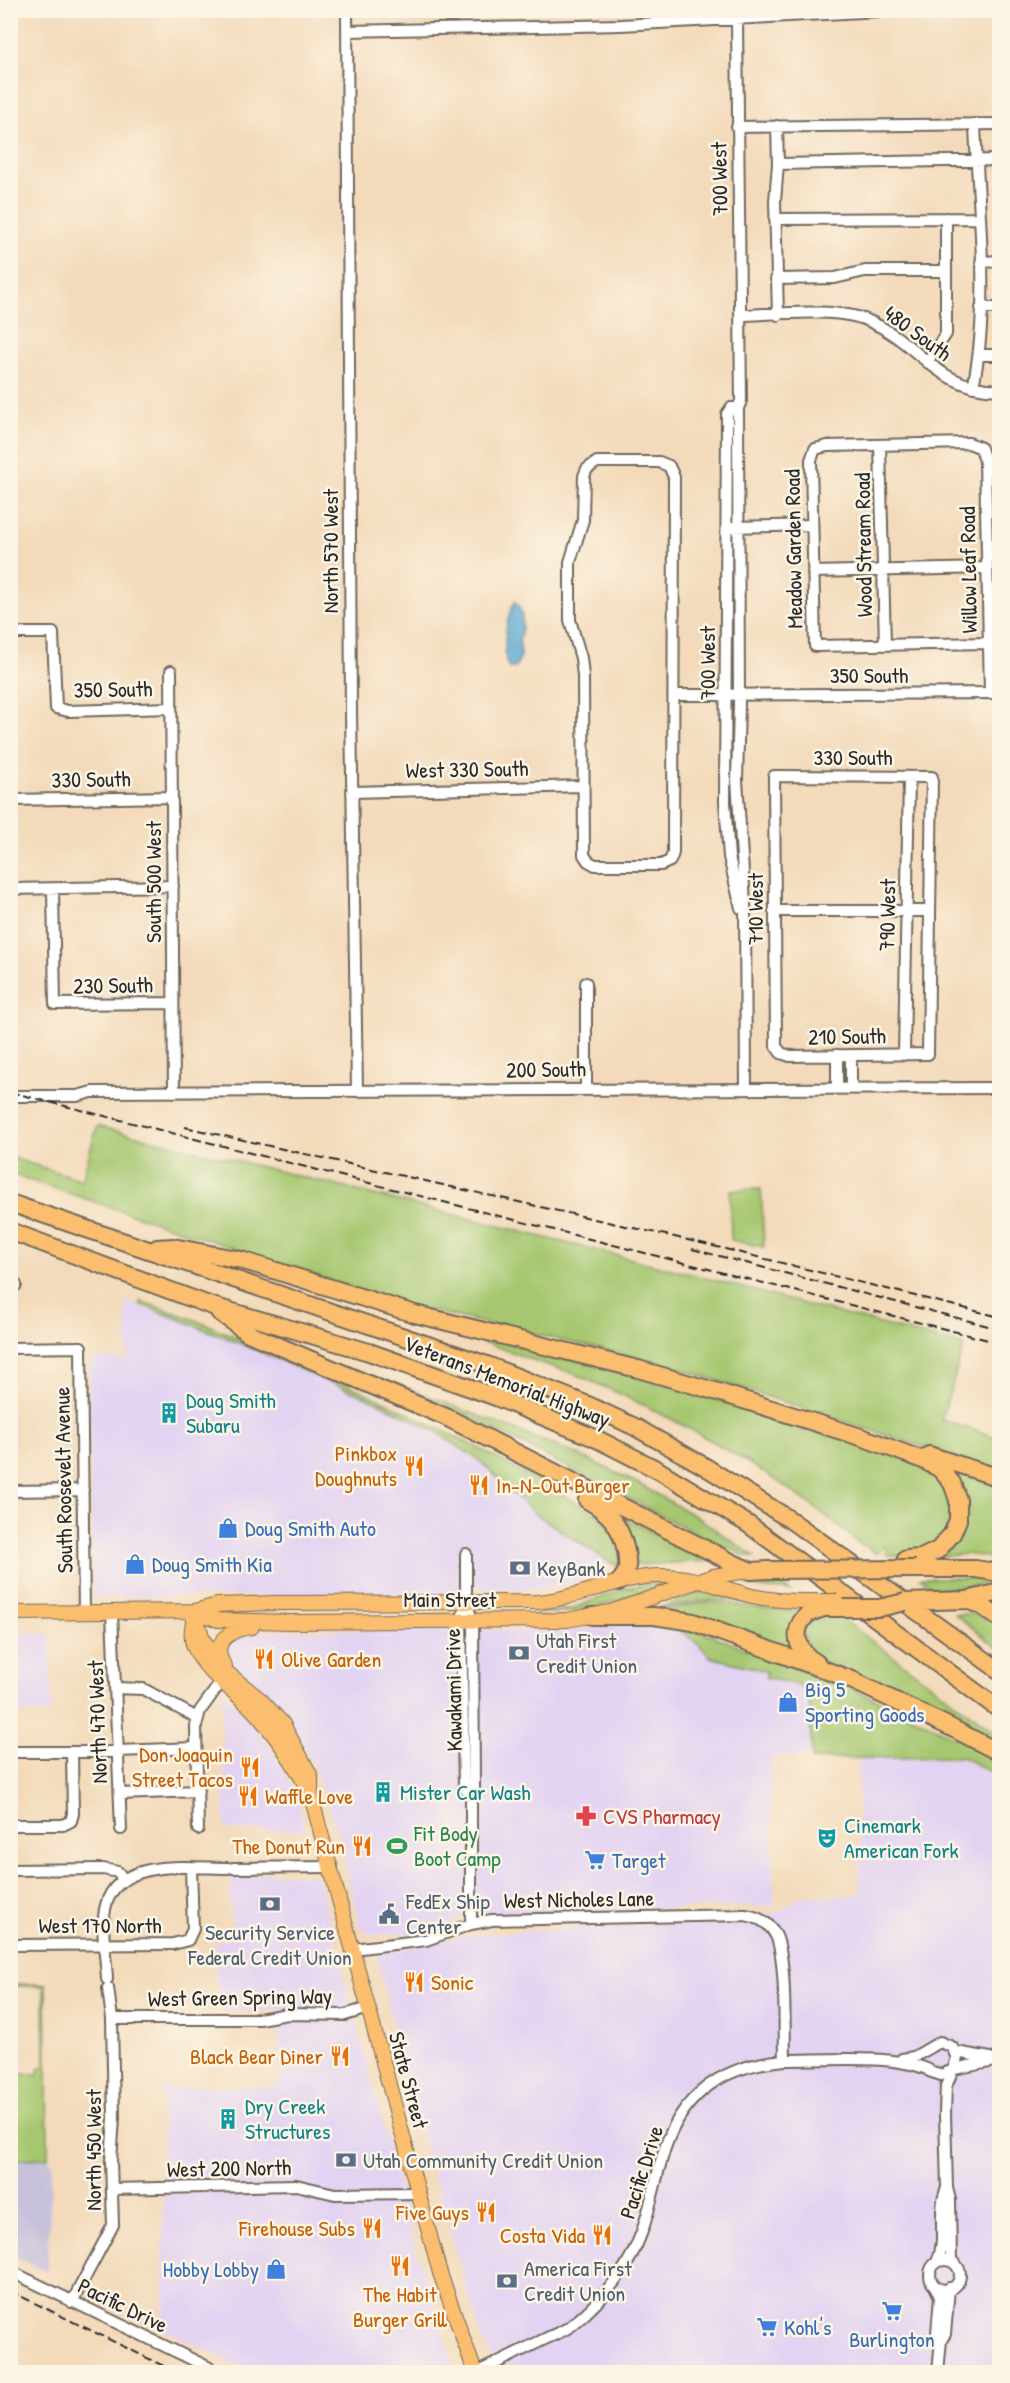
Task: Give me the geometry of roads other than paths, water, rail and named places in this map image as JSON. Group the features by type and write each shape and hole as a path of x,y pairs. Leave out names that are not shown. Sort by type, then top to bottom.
{"highway":[{"name":"Veterans Memorial Highway","path":"10,1203 487,1365 567,1396 635,1427 697,1461 764,1503 999,1671"},
{"name":"Veterans Memorial Highway","path":"10,1231 209,1305 369,1352 496,1396 619,1450 692,1490 747,1524 999,1710"},
{"path":"147,1250 173,1246 241,1260 405,1312 546,1345 678,1380 999,1478"},
{"path":"209,1305 248,1333 418,1404 751,1571"},
{"path":"484,1437 611,1517 621,1533 628,1563 625,1575 619,1582"},
{"path":"864,1438 935,1465 949,1478 955,1489 959,1512 956,1527 948,1540 932,1554 911,1564"},
{"name":"Main Street","path":"751,1571 819,1570 861,1561 911,1564"},
{"path":"911,1564 999,1573"},
{"path":"999,1592 967,1600 905,1602 879,1608 808,1607 798,1630 801,1650 813,1661 950,1726 999,1753"},
{"path":"967,1600 982,1606 999,1619"},
{"path":"591,1616 654,1616 693,1622 855,1681"}],"main road":[{"name":"Main Street","path":"195,1611 218,1620 290,1622 567,1620 634,1605 726,1573 751,1571"},
{"name":"Main Street","path":"10,1613 195,1611 217,1605 277,1602 552,1601 619,1582 662,1576 701,1580 763,1598 808,1607"},
{"name":"State Street","path":"195,1611 191,1634 194,1647 210,1670 276,1715 307,1765 311,1776 311,1796"},
{"name":"State Street","path":"290,1622 276,1626 239,1628 222,1640 219,1654 231,1688 272,1731 311,1796 440,2273 476,2373"}],"street":[{"name":"North 570 West","path":"347,10 352,792 357,1090"},
{"path":"347,30 621,25 675,16 737,20 899,10"},
{"name":"700 West","path":"737,20 741,401 738,408 731,408 727,414 739,695 737,780 745,923 746,1088"},
{"path":"973,387 980,355 981,308 980,218 975,124"},
{"path":"737,127 999,124"},
{"path":"777,126 778,164 775,219 778,315"},
{"path":"778,164 999,160"},
{"path":"927,362 946,334 946,218"},
{"path":"775,219 980,218"},
{"path":"981,262 999,261"},
{"path":"776,279 835,278 865,272 946,271"},
{"path":"981,308 999,308"},
{"name":"480 South","path":"741,315 834,314 866,320 882,327 952,380 973,387 999,390"},
{"path":"980,355 999,355"},
{"name":"Willow Leaf Road","path":"880,445 969,443 980,447 985,461 989,643 995,693"},
{"name":"Meadow Garden Road","path":"880,445 821,446 813,451 811,460 813,572 815,646 885,645"},
{"name":"Wood Stream Road","path":"880,445 885,645"},
{"path":"597,462 659,462 669,466 673,473 674,695 673,853 670,861 661,865 599,865 588,861 583,851 583,676 581,658 570,620 570,562 583,520 584,476 587,469 597,462"},
{"path":"732,527 812,525"},
{"name":"700 West","path":"732,527 726,823 731,868 745,923"},
{"path":"813,572 987,568"},
{"name":"350 South","path":"10,633 53,633 56,708 68,711 171,708"},
{"path":"885,645 989,643"},
{"name":"South 500 West","path":"171,671 174,1092"},
{"name":"350 South","path":"674,695 995,693"},
{"name":"330 South","path":"774,776 932,777"},
{"name":"710 West","path":"774,776 774,1042"},
{"name":"790 West","path":"904,1055 909,777"},
{"name":"790 West","path":"928,1054 932,777"},
{"name":"West 330 South","path":"352,792 583,786"},
{"name":"330 South","path":"10,800 172,797"},
{"path":"10,889 173,886"},
{"name":"230 South","path":"53,889 55,1004 173,1004"},
{"path":"774,911 929,911"},
{"path":"586,983 586,1088"},
{"name":"210 South","path":"774,1042 778,1050 786,1055 928,1054"},
{"path":"837,1055 837,1088"},
{"path":"851,1055 851,1088"},
{"name":"200 South","path":"10,1090 78,1089 92,1092 174,1092 586,1088 999,1088"},
{"name":"200 South","path":"10,1096 77,1096 92,1092"},
{"name":"South Roosevelt Avenue","path":"10,1348 81,1347 84,1613"},
{"path":"10,1491 83,1490"},
{"name":"Kawakami Drive","path":"466,1554 464,1787 471,1797 471,1924"},
{"name":"North 470 West","path":"112,1613 115,1751 121,1830"},
{"path":"198,1829 197,1718 226,1679"},
{"path":"115,1688 143,1689 197,1718"},
{"path":"10,1752 196,1748"},
{"path":"10,1825 63,1825 71,1821 73,1814 72,1752"},
{"path":"120,1794 198,1791"},
{"path":"10,1870 103,1869 118,1872 123,1879 142,1870 332,1867"},
{"name":"West 170 North","path":"10,1945 173,1944 188,1940 193,1929 191,1868"},
{"name":"North 450 West","path":"72,2302 113,2225 112,2019 105,1944 106,1907 111,1894 123,1879"},
{"name":"West Nicholes Lane","path":"353,1949 426,1940 471,1924 518,1919 754,1916 770,1927 781,1950 785,2060"},
{"name":"West Green Spring Way","path":"112,2019 259,2019 288,2014 345,2014 368,2008"},
{"path":"891,2061 914,2057 940,2042 950,2045 956,2052 957,2064 946,2086 945,2113 951,2261 957,2267 960,2275 957,2283 949,2289 945,2334 941,2340 938,2373"},
{"path":"928,2048 924,2060 939,2089 945,2113"},
{"path":"956,2052 999,2059"},
{"path":"891,2061 915,2064 941,2076 954,2069 999,2059"},
{"name":"Pacific Drive","path":"476,2373 571,2326 598,2300 619,2275 640,2239 670,2138 689,2104 705,2086 730,2071 770,2061 891,2061"},
{"name":"West 200 North","path":"112,2189 296,2185 335,2194 418,2193"},
{"path":"941,2340 937,2333 940,2297 930,2272 942,2252 942,2199 947,2188"},
{"path":"937,2262 951,2261"},
{"name":"Pacific Drive","path":"10,2271 218,2373"},
{"path":"936,2286 949,2289"}],"water":[{"path":"515,602 522,619 521,657 515,668 509,668 505,654 506,635 509,616"}],"railway":[{"path":"10,1092 1000,1343"},
{"path":"185,1127 701,1243 1000,1317"},
{"path":"692,1249 1000,1329"},
{"path":"10,2291 176,2372"}],"place":[{"name":"Doug Smith Subaru","path":"169,1413"},
{"name":"Pinkbox Doughnuts","path":"414,1466"},
{"name":"In-N-Out Burger","path":"479,1485"},
{"name":"Doug Smith Auto","path":"228,1528"},
{"name":"Doug Smith Kia","path":"135,1564"},
{"name":"KeyBank","path":"520,1568"},
{"name":"Utah First Credit Union","path":"519,1653"},
{"name":"Olive Garden","path":"264,1659"},
{"name":"Big 5 Sporting Goods","path":"788,1702"},
{"name":"Don Joaquin Street Tacos","path":"250,1767"},
{"name":"Mister Car Wash","path":"383,1792"},
{"name":"Waffle Love","path":"248,1796"},
{"name":"CVS Pharmacy","path":"586,1816"},
{"name":"Cinemark American Fork","path":"827,1838"},
{"name":"The Donut Run","path":"362,1846"},
{"name":"Fit Body Boot Camp","path":"397,1846"},
{"name":"Target","path":"595,1860"},
{"name":"Security Service Federal Credit Union","path":"270,1904"},
{"name":"FedEx Ship Center","path":"389,1914"},
{"name":"Sonic","path":"414,1982"},
{"name":"Black Bear Diner","path":"340,2056"},
{"name":"Dry Creek Structures","path":"228,2119"},
{"name":"Utah Community Credit Union","path":"346,2160"},
{"name":"Five Guys","path":"486,2212"},
{"name":"Firehouse Subs","path":"372,2228"},
{"name":"Costa Vida","path":"602,2235"},
{"name":"The Habit Burger Grill","path":"400,2266"},
{"name":"Hobby Lobby","path":"276,2269"},
{"name":"America First Credit Union","path":"507,2281"},
{"name":"Burlington","path":"892,2311"},
{"name":"Kohl's","path":"767,2327"}]}
